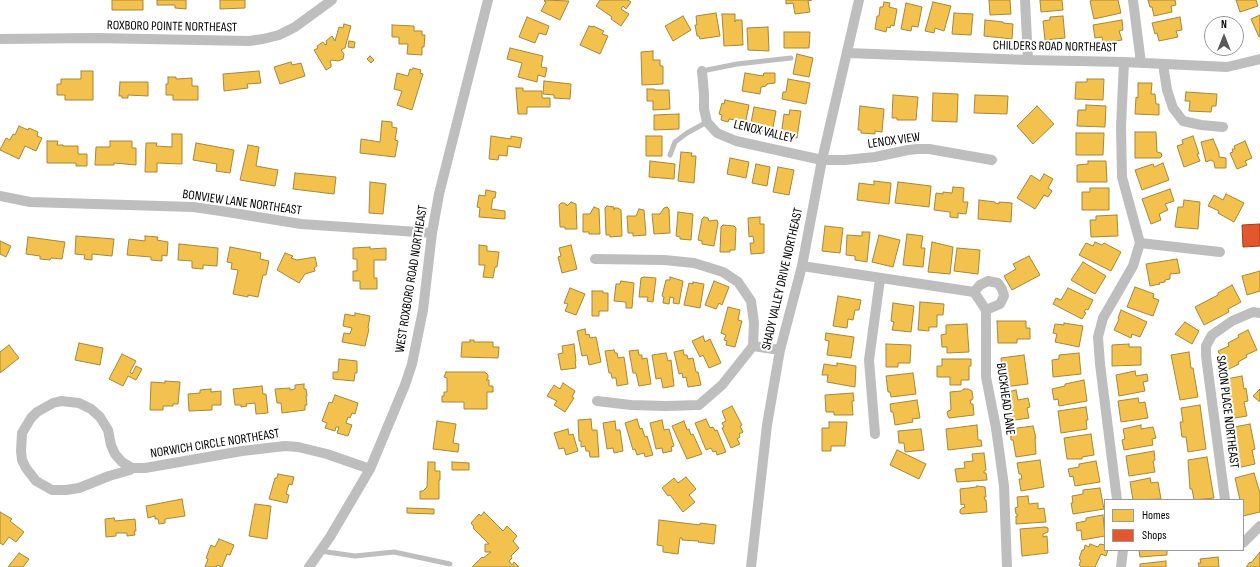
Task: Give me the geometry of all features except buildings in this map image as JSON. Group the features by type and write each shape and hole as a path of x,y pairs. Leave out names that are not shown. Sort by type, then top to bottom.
{"street":[{"name":"ROXBORO POINTE NORTHEAST","path":"0,39 95,38 249,41 263,39 296,27 332,0"},
{"name":"WEST ROXBORO ROAD NORTHEAST","path":"309,567 359,490 370,469 405,385 412,364 423,310 432,233 439,194 449,148 488,0"},
{"name":"SHADY VALLEY DRIVE NORTHEAST","path":"751,567 767,425 780,350 802,266 822,160 859,0"},
{"path":"1025,0 1028,60"},
{"path":"1133,0 1141,63"},
{"name":"CHILDERS ROAD NORTHEAST","path":"848,52 1227,67 1260,59"},
{"path":"1117,499 1098,337 1103,318 1133,266 1140,243 1122,177 1121,127 1124,62"},
{"path":"1163,64 1167,90 1173,108 1183,121 1201,125 1223,127"},
{"path":"702,71 704,109 708,122"},
{"name":"LENOX VALLEY","path":"708,122 717,133 736,141 822,160"},
{"name":"LENOX VIEW","path":"822,160 845,160 875,157 908,150 930,149 992,160"},
{"name":"BONVIEW LANE NORTHEAST","path":"0,196 30,202 193,207 221,210 301,224 432,233"},
{"path":"1140,243 1220,252"},
{"path":"595,259 664,260 694,263 723,272 738,282 751,301 754,323 753,346 722,385 699,405 631,405 597,401"},
{"path":"802,266 974,292 986,310 1000,304 1004,296 998,283 988,280 980,285 974,292"},
{"path":"875,434 869,360 880,279"},
{"name":"BUCKHEAD LANE","path":"986,310 986,377 996,428 1004,486 1007,567"},
{"name":"SAXON PLACE NORTHEAST","path":"1225,499 1206,356 1206,346 1212,335 1232,321 1253,312 1260,313"},
{"path":"753,346 780,350"},
{"name":"NORWICH CIRCLE NORTHEAST","path":"132,468 122,462 115,454 111,446 108,430 100,417 91,409 79,403 62,402 44,407 31,418 22,433 21,451 26,468 36,481 52,490 79,488 132,468 145,468 242,451 285,446 298,447 327,454 370,469"},
{"path":"1244,542 1260,526"},
{"path":"1121,567 1123,551"}],"lane":[{"path":"702,71 737,64 791,58"},
{"path":"670,155 675,142 687,133 708,122"},
{"path":"320,550 355,556 394,552 450,564"}]}
